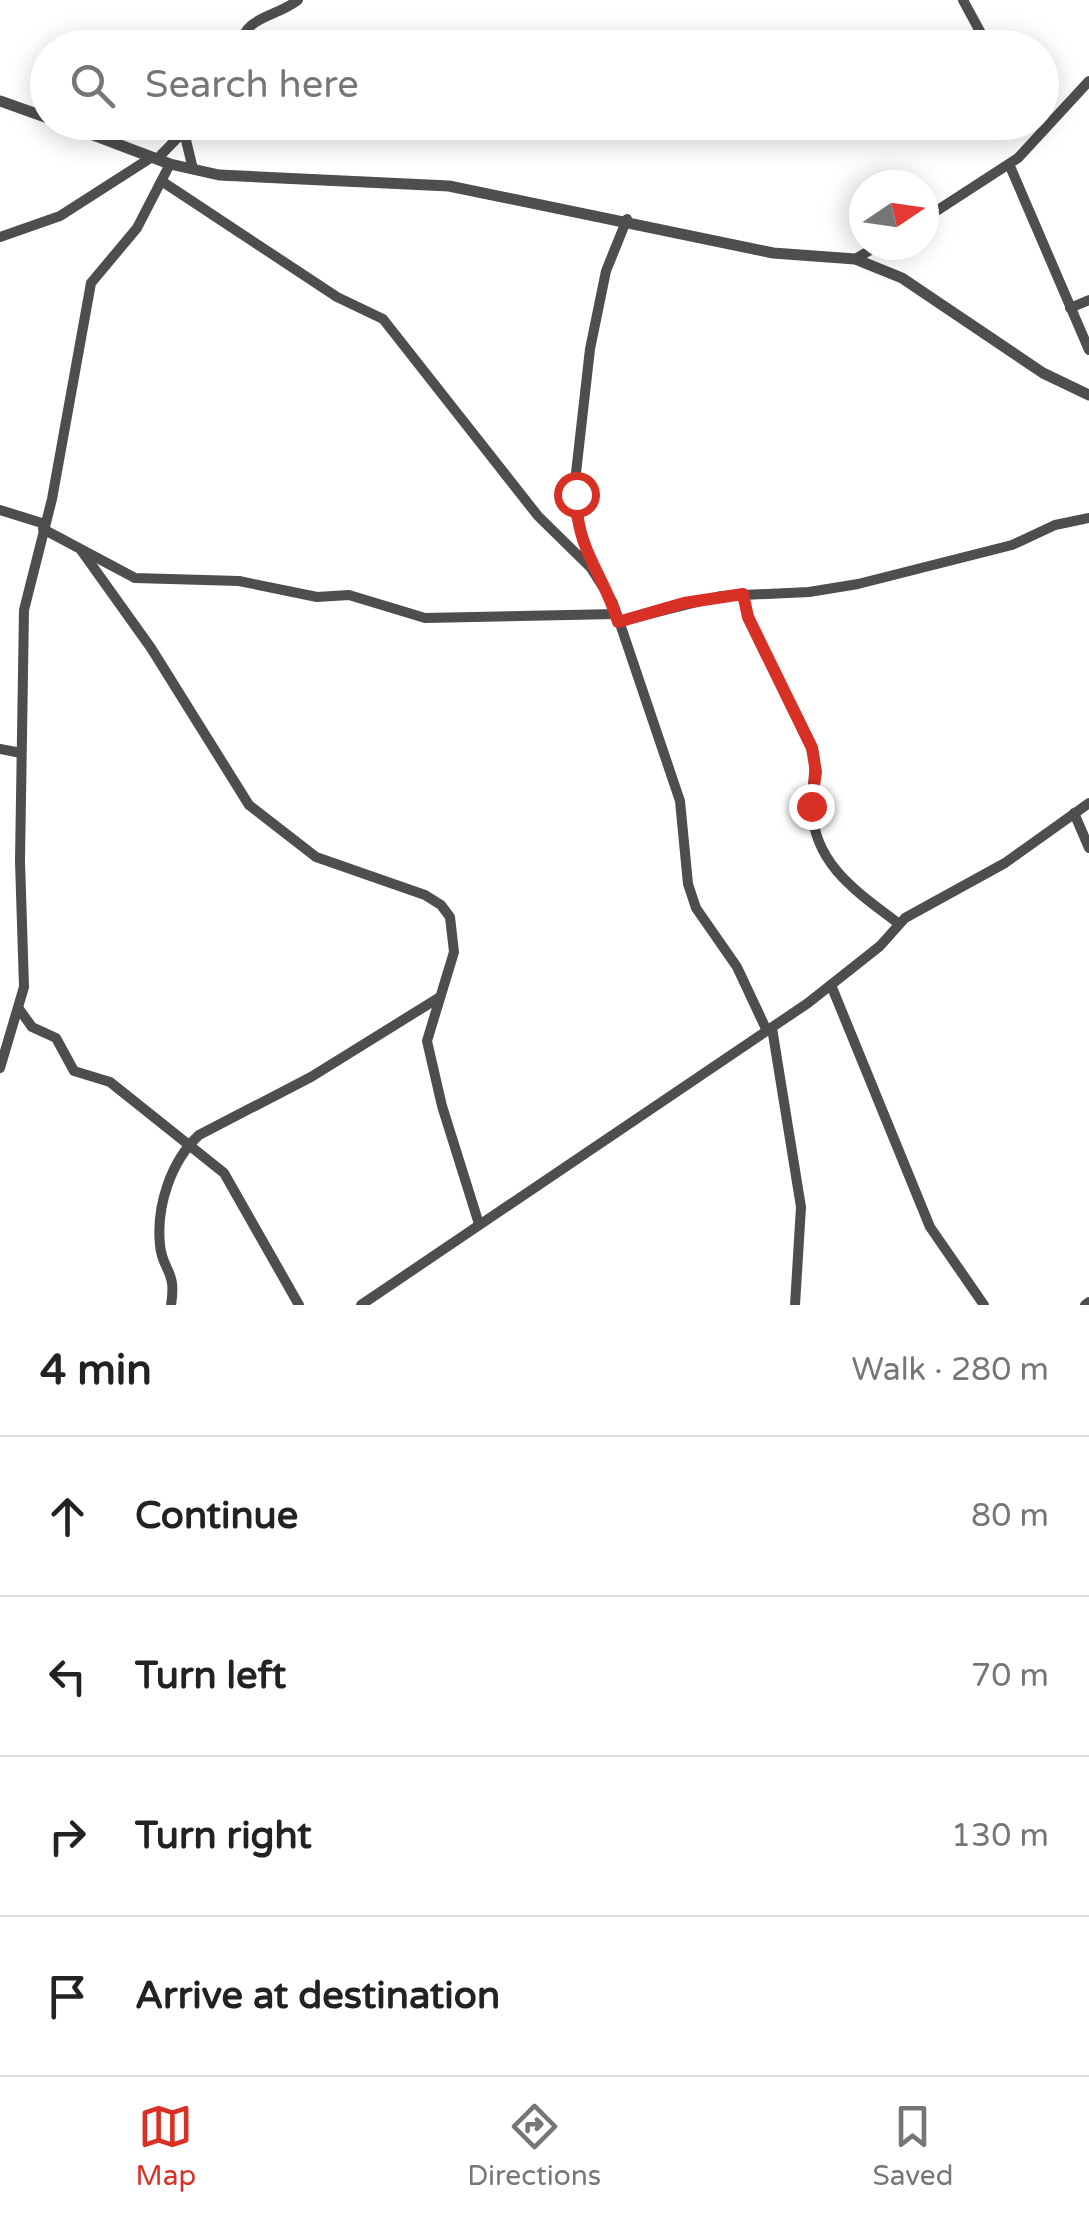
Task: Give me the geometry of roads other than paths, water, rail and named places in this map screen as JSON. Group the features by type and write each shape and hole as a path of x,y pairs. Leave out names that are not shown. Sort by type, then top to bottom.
{"street":[{"path":"243,30 298,0"},
{"path":"963,0 980,30"},
{"path":"1059,115 1089,81"},
{"path":"0,100 30,111"},
{"path":"107,140 193,169 263,178 376,179 449,186 627,219 773,253 849,259"},
{"path":"0,236 60,216 160,160 177,140"},
{"path":"186,140 193,169"},
{"path":"939,209 1009,164 1036,140"},
{"path":"0,1068 19,1009 24,968 24,610 92,283 137,228 163,182 160,160"},
{"path":"1009,164 1089,350"},
{"path":"163,182 336,297 383,319 538,516 591,568"},
{"path":"627,219 606,271 590,349 576,473 576,515 591,568 617,618 680,801 688,884 696,908 737,967 770,1030 801,1207 796,1305"},
{"path":"857,260 902,278 1026,362 1089,396"},
{"path":"1070,308 1089,300"},
{"path":"0,510 44,526 135,578 240,581 316,597 348,596 425,618 617,618 743,594 858,584 1012,545 1056,525 1089,518"},
{"path":"81,550 152,648 248,805 316,857 346,864 442,905 450,917 454,952 427,1041 479,1224"},
{"path":"743,594 748,617 812,748 816,772 811,806 825,858 842,880 899,924"},
{"path":"0,749 22,754"},
{"path":"361,1305 770,1030 880,946 899,924 1005,863 1089,803"},
{"path":"1074,813 1089,848"},
{"path":"831,985 930,1227 984,1305"},
{"path":"172,1305 174,1275 161,1251 160,1236 166,1193 187,1146 311,1077 441,996"},
{"path":"19,1009 32,1027 56,1038 74,1071 110,1082 134,1103 158,1116 187,1146 224,1173 299,1305"}]}
